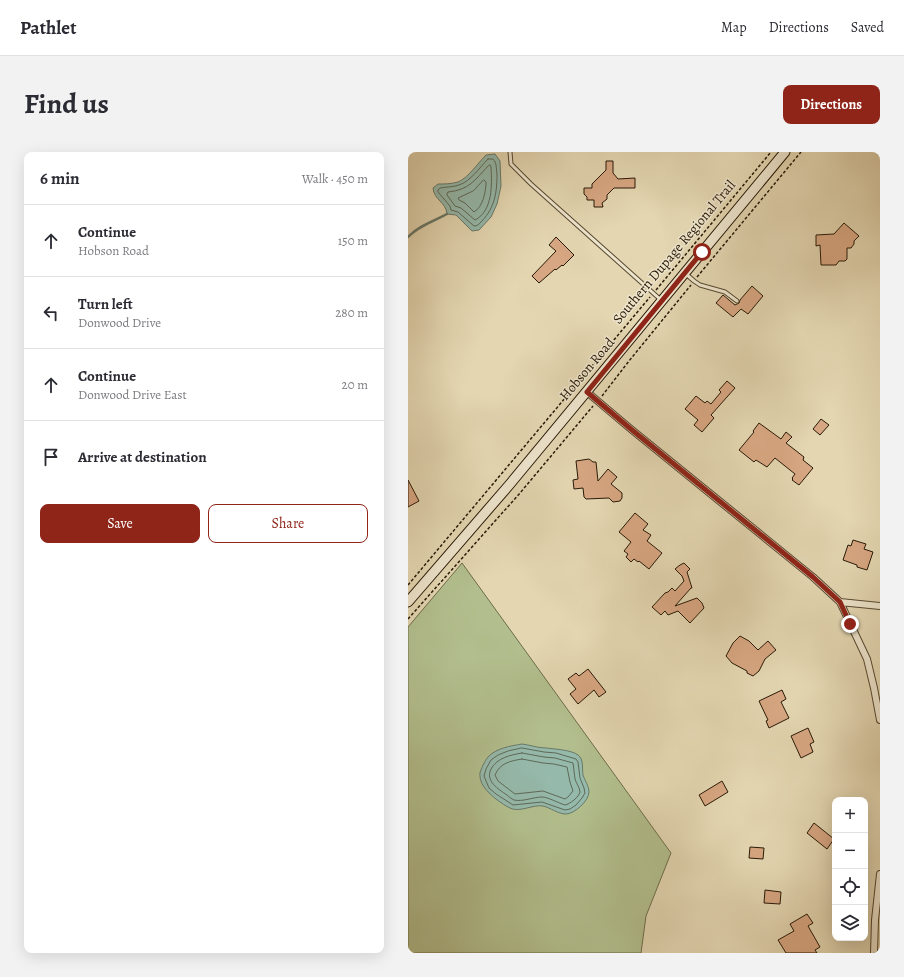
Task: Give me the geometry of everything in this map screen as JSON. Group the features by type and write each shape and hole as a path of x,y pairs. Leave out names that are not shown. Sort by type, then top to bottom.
{"main road":[{"name":"Hobson Road","path":"408,602 510,484 785,152"}],"street":[{"path":"587,392 813,577 840,602 867,659 880,720"},
{"path":"840,602 880,606"},
{"path":"874,953 875,920 880,874"}],"lane":[{"path":"510,152 511,164 531,184 662,301"},
{"path":"685,273 694,281 706,287 725,292 737,301"}],"path":[{"name":"Southern Dupage Regional Trail","path":"408,585 771,152"},
{"path":"602,396 800,152"},
{"path":"408,619 591,409"}],"green space":[{"path":"462,563 671,853 646,916 641,953 408,953 408,627"}],"water":[{"path":"495,154 500,161 501,186 497,204 491,217 479,230 472,231 456,215 447,214 445,207 435,195 433,188 438,184 453,183 462,180 486,155"},
{"path":"522,744 567,751 575,753 580,757 583,775 589,792 584,803 573,812 566,814 543,806 535,806 518,810 501,803 491,795 483,786 480,775 487,758 499,749"}],"building":[{"path":"606,161 613,161 613,173 618,179 635,178 635,188 614,188 607,195 607,199 602,203 603,207 594,207 594,200 587,200 587,197 584,194 584,188 592,188 592,184 606,170"},
{"path":"844,223 859,236 854,241 851,248 847,248 847,259 845,261 839,261 836,265 821,265 820,245 816,246 816,235 834,234"},
{"path":"556,237 574,255 563,266 562,265 556,270 555,269 539,283 532,276 556,251 549,245"},
{"path":"752,286 763,296 748,314 741,309 733,317 716,303 723,295 735,305 739,303"},
{"path":"727,381 735,388 711,415 714,418 702,432 694,425 698,420 685,409 696,396 705,403 707,401 711,404 721,392 719,390"},
{"path":"821,419 829,425 820,435 813,429"},
{"path":"759,423 781,439 786,432 792,437 786,443 804,457 803,460 813,468 799,485 792,480 795,474 775,458 767,467 756,460 754,462 739,450 754,432 753,431"},
{"path":"589,459 596,462 598,481 608,469 617,477 611,484 622,493 622,498 620,501 613,502 609,498 586,499 584,497 583,488 574,489 573,480 578,479 576,461"},
{"path":"408,480 419,501 408,507"},
{"path":"635,513 648,524 643,530 651,535 647,541 662,553 649,569 639,561 638,562 634,559 631,562 626,557 628,554 624,551 631,542 619,532"},
{"path":"853,540 866,544 864,549 873,552 867,570 843,560 848,545 851,546"},
{"path":"684,563 690,569 687,572 692,588 675,606 697,598 702,603 704,608 690,623 678,611 668,615 665,611 661,615 652,607 665,593 672,588 675,591 684,581 682,576 675,569"},
{"path":"740,636 749,641 758,650 768,641 776,650 765,659 759,671 753,676 732,663 726,656 733,643"},
{"path":"588,669 606,692 599,697 594,690 578,704 570,694 576,689 568,679 576,673 579,676"},
{"path":"782,690 786,699 781,702 789,718 769,728 766,721 768,720 759,701"},
{"path":"808,728 814,742 810,744 813,752 801,758 791,736"},
{"path":"722,781 728,792 705,806 699,795"},
{"path":"814,823 832,837 832,842 827,849 807,833"},
{"path":"750,847 764,848 763,859 749,858"},
{"path":"765,890 781,892 780,904 764,903"},
{"path":"807,914 813,923 808,926 820,947 815,950 817,953 786,953 778,940 794,931 790,924"}],"waterway":[{"path":"408,237 421,227 447,214"}],"route":[{"path":"702,252 587,392 813,577 840,602 850,624"}]}
